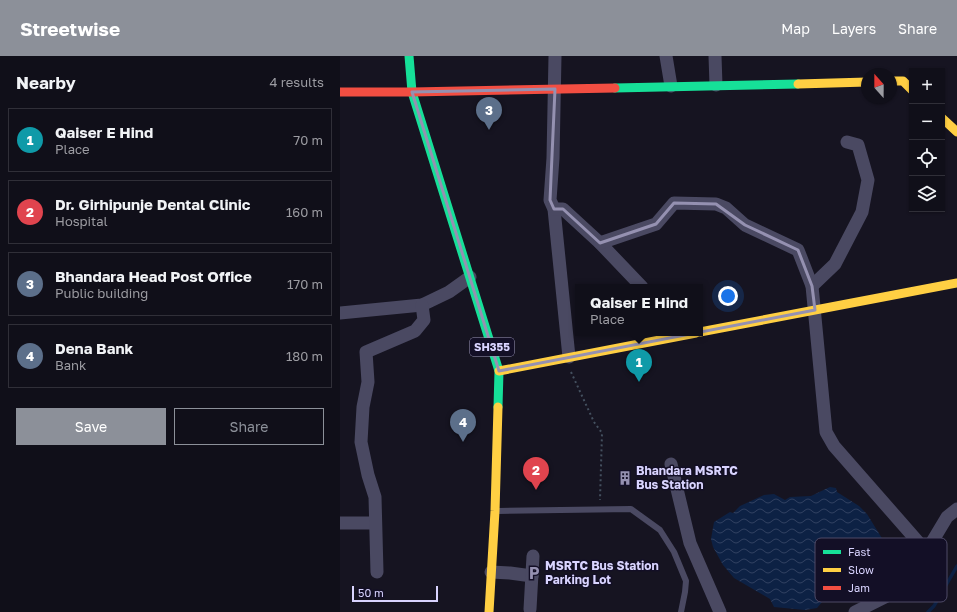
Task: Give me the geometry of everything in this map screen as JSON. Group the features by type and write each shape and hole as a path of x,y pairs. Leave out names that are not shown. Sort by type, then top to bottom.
{"main road":[{"name":"SH355","path":"409,56 412,92 499,371 495,511 489,612"},
{"path":"897,81 903,81 909,87"},
{"path":"340,92 412,92 861,82"},
{"path":"945,121 957,132"},
{"path":"703,331 957,283"},
{"path":"499,371 670,336"}],"street":[{"path":"555,56 553,158 550,200 554,209 569,357"},
{"path":"666,56 671,86"},
{"path":"715,56 716,85"},
{"path":"812,286 835,264 862,212 868,180 858,145 847,142"},
{"path":"600,243 656,224 674,203 716,204 726,208 745,225 798,250 812,286 826,432 834,446 915,538"},
{"path":"554,209 563,209 600,243 639,284"},
{"path":"340,313 422,305 449,292 470,277"},
{"path":"377,572 375,497 368,476 361,442 363,407 368,382 366,352 415,331 424,320 422,305"},
{"path":"671,464 690,543 720,612"},
{"path":"934,538 947,517 957,509"},
{"path":"340,523 375,523"},
{"path":"530,609 533,556"},
{"path":"492,572 510,572 532,576"},
{"path":"855,612 875,602"}],"lane":[{"path":"495,511 631,509 660,530 674,552 686,581 681,612"}],"path":[{"path":"569,357 570,371 594,422 602,433 600,509"}],"highlighted area":[{"path":"555,89 550,200 554,209 563,209 600,243 656,224 674,203 716,204 745,225 798,250 812,286 815,310 499,371 412,92"}],"water":[{"path":"830,487 836,488 837,492 859,506 867,514 882,538 815,538 815,602 822,602 817,608 805,610 774,607 770,599 734,578 723,565 713,547 711,539 714,522 730,512 733,513 740,506 764,495 774,494 785,500 790,497 811,496"}],"waterway":[{"path":"947,583 957,566"},
{"path":"928,612 936,602"}],"traffic: fast":[{"path":"409,56 412,92 499,371 498,407"},
{"path":"615,88 798,84"}],"traffic: slow":[{"path":"897,81 903,81 909,87"},
{"path":"798,84 861,82"},
{"path":"945,121 957,132"},
{"path":"703,331 957,283"},
{"path":"499,371 680,336"},
{"path":"489,612 495,511 498,407"}],"traffic: jam":[{"path":"340,92 615,88"}],"place":[{"name":"Bhandara Head Post Office","path":"489,130"},
{"name":"Qaiser E Hind","path":"639,382"},
{"name":"Dena Bank","path":"463,442"},
{"name":"Bhandara MSRTC Bus Station","path":"625,478"},
{"name":"Dr. Girhipunje Dental Clinic","path":"536,490"},
{"name":"MSRTC Bus Station Parking Lot","path":"534,573"}]}
